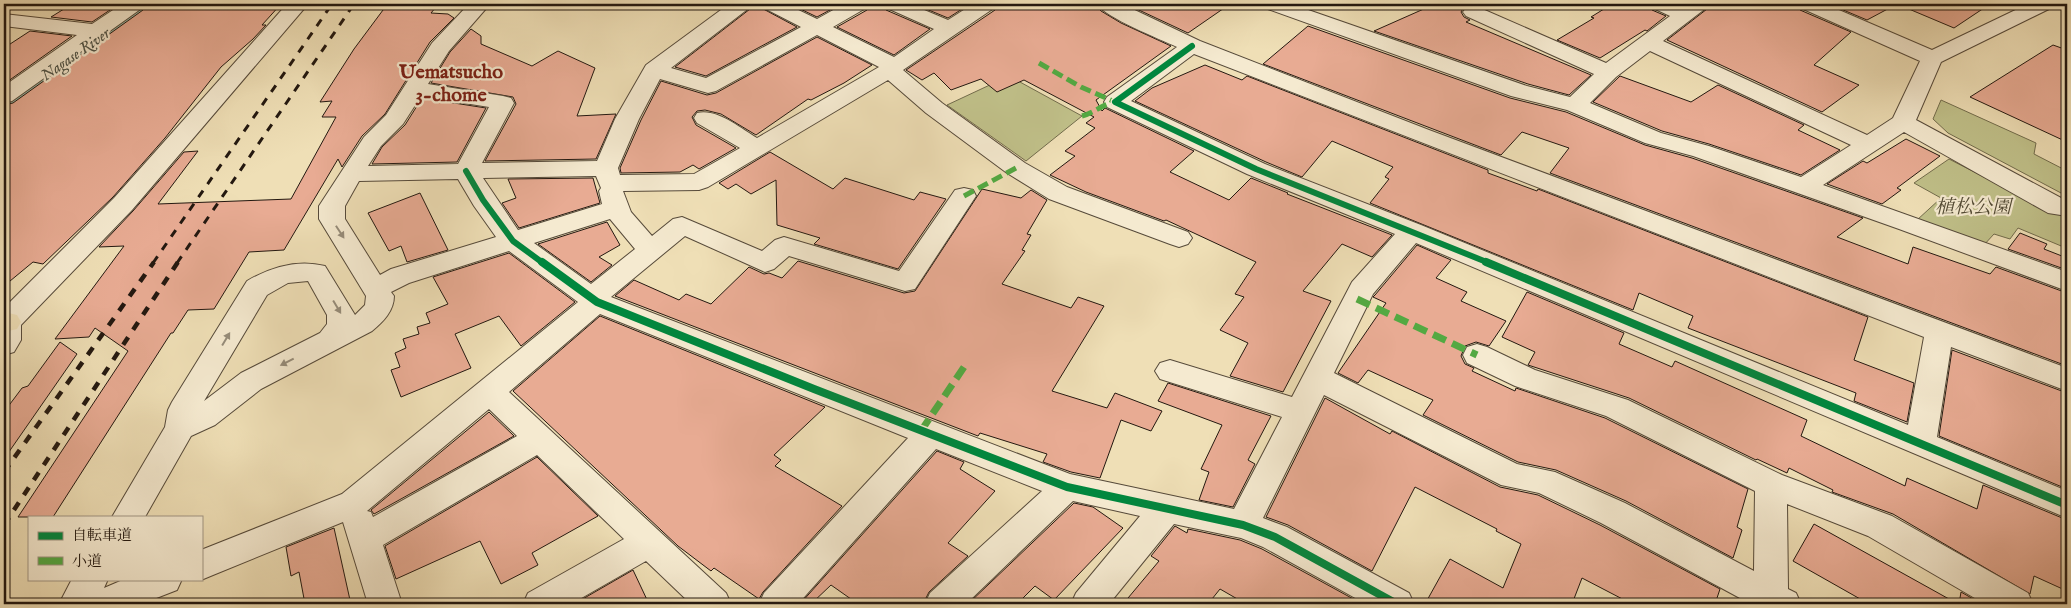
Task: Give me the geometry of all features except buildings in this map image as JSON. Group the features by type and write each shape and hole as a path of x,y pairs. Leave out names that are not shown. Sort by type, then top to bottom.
{"street":[{"path":"4,96 135,4"},
{"path":"5,330 123,204 298,4"},
{"path":"450,4 479,4"},
{"path":"180,428 204,417 251,381 362,324 377,310 380,296 332,219 332,206 372,142 395,119 440,48 479,4"},
{"path":"651,251 626,223 612,202 608,176 627,119 654,70 742,4"},
{"path":"771,4 892,68 934,108 1016,168 1050,188 1179,238"},
{"path":"654,70 708,86 859,4"},
{"path":"894,4 949,28"},
{"path":"351,174 466,171 608,176 699,182 892,68 949,28 988,4"},
{"path":"1107,4 1192,46 2067,380"},
{"path":"1272,4 1519,91 1575,105 1654,138 1701,151 1908,223 2067,282"},
{"path":"1506,4 1479,15 1608,72"},
{"path":"1660,4 1692,9"},
{"path":"1808,4 1932,58"},
{"path":"1803,187 1903,122 1932,58 2044,4"},
{"path":"1575,105 1608,72 1692,9"},
{"path":"4,20 96,31"},
{"path":"1649,42 1869,144"},
{"path":"1192,46 1115,102 1256,168 1412,231 2067,505"},
{"path":"413,88 503,104 466,171"},
{"path":"705,118 757,148"},
{"path":"1903,122 2057,206 2067,208"},
{"path":"466,171 483,200 512,241 595,300 1066,487 1243,525 1274,537 1397,604"},
{"path":"202,565 353,504 489,391 682,225 764,263 784,246 906,282 964,196"},
{"path":"376,288 400,276 616,208"},
{"path":"1243,525 1362,289 1412,231"},
{"path":"129,516 180,428 182,410 256,288 272,278 287,273 303,271 316,273 341,315 341,326 330,340"},
{"path":"1920,444 1939,331"},
{"path":"1477,355 1525,378 1618,408 1771,484 1880,526 2016,604"},
{"path":"1170,371 1300,411"},
{"path":"206,372 222,385 234,385 251,381"},
{"path":"1317,378 1512,476 1544,481 1613,513 1774,602"},
{"path":"489,391 714,604"},
{"path":"776,604 931,434"},
{"path":"364,539 539,439"},
{"path":"1771,484 1774,602"},
{"path":"942,604 1066,487"},
{"path":"353,504 385,604"},
{"path":"1088,604 1167,508"},
{"path":"540,604 649,542"},
{"path":"76,604 90,580"},
{"path":"103,604 163,580"}],"green space":[{"path":"1009,76 1082,116 1026,161 947,105"},
{"path":"1941,100 2036,143 2034,154 2067,171 2067,193 2061,193 1948,133 1933,119"},
{"name":"植松公園","path":"1949,159 2046,209 2067,212 2066,248 2018,228 2010,239 1994,234 1983,246 1917,220 1941,198 1914,183"}],"waterway":[{"name":"Nagase River","path":"4,106 148,4"}],"railway":[{"path":"153,263 332,4"},
{"path":"177,263 354,4"},
{"path":"4,472 154,262"},
{"path":"4,525 178,262"}],"marked path":[{"path":"1039,63 1081,87 1115,102"},
{"path":"1082,116 1106,104 1115,102"},
{"path":"964,196 1016,168"},
{"path":"1357,299 1477,355"},
{"path":"921,431 964,367"}],"cycle path":[{"path":"1192,46 1115,102 1256,169 1412,231 2067,505"},
{"path":"466,171 483,200 513,241 597,302 1067,487 1243,525 1275,537 1397,604"}],"district":[{"name":"Uematsucho 3-chome","path":"451,84"}]}
